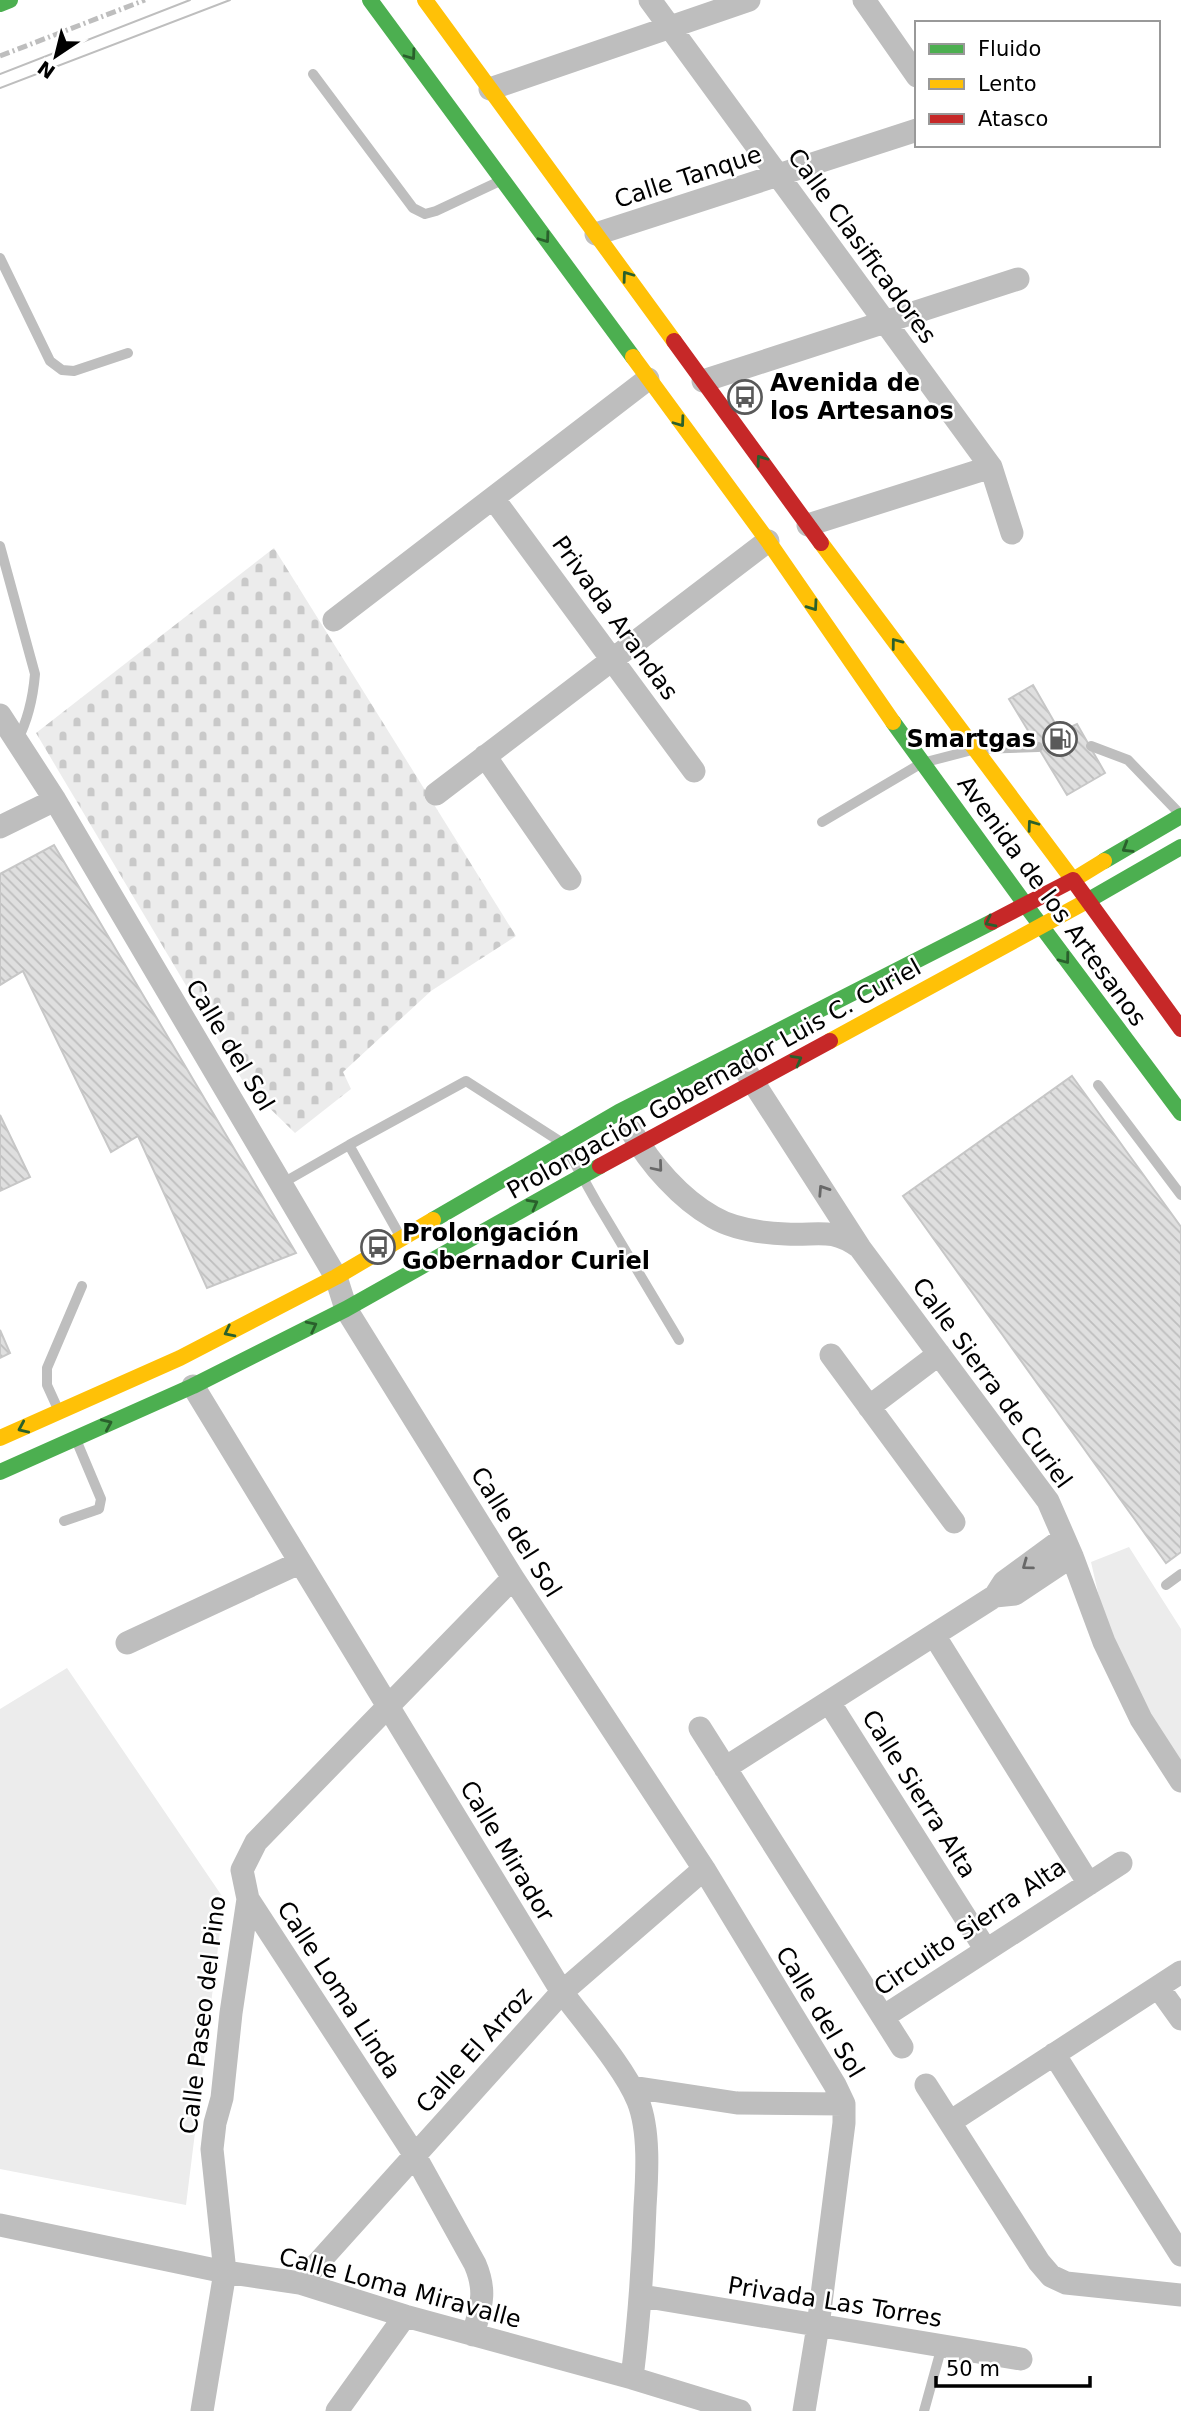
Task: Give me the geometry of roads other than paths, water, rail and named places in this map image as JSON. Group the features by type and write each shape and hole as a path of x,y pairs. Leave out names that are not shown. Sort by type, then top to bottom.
{"main road":[{"path":"0,4 9,0"},
{"name":"Avenida de los Artesanos","path":"370,0 502,180 529,207 648,379 768,541 922,762 1181,1113"},
{"name":"Avenida de los Artesanos","path":"425,0 490,89 558,191 596,234 1181,1029"},
{"path":"698,446 733,421"},
{"name":"Prolongación Gobernador Luis C. Curiel","path":"0,1438 68,1425 193,1386 346,1309 410,1253 564,1144 620,1112 1073,880 1181,815"},
{"name":"Prolongación Gobernador Luis C. Curiel","path":"0,1472 68,1425 180,1357 336,1277 410,1253 583,1176 1181,847"}],"street":[{"name":"Calle Clasificadores","path":"650,0 991,467 1012,533"},
{"path":"490,89 749,0"},
{"path":"864,0 915,73"},
{"name":"Calle Tanque","path":"596,234 915,131"},
{"path":"703,381 1018,279"},
{"path":"334,620 648,379"},
{"path":"808,525 991,467"},
{"name":"Privada Arandas","path":"493,498 694,771"},
{"path":"436,794 768,541"},
{"name":"Calle del Sol","path":"0,715 55,800 336,1277 346,1309 513,1578 704,1869 835,2085 844,2104 844,2123 818,2326 804,2411"},
{"path":"485,756 570,879"},
{"path":"0,827 55,800"},
{"name":"Calle Sierra de Curiel","path":"734,1053 860,1248 1048,1501 1104,1642 1136,1708 1181,1781"},
{"name":"Calle Sierra de Curiel","path":"620,1112 639,1144 673,1184 714,1218 740,1228 765,1233 835,1234 860,1248"},
{"path":"869,1407 939,1354"},
{"path":"831,1355 954,1522"},
{"name":"Calle Mirador","path":"193,1386 562,1992 632,2087 640,2105 647,2169 642,2296 632,2378"},
{"path":"725,1768 995,1596 1015,1594 1068,1547"},
{"path":"127,1643 299,1563"},
{"name":"Calle Paseo del Pino","path":"202,2411 225,2272 212,2149 222,2098 248,1899 242,1870 256,1842 513,1578"},
{"name":"Circuito Sierra Alta","path":"701,1728 883,2017 1089,1884 934,1635"},
{"name":"Calle Sierra Alta","path":"829,1702 986,1950"},
{"path":"1089,1884 1121,1863"},
{"name":"Calle El Arroz","path":"300,2283 562,1992 704,1869"},
{"name":"Calle Loma Linda","path":"248,1899 414,2154 475,2264 482,2280 483,2298 473,2335"},
{"path":"950,2122 1181,1972"},
{"path":"1158,1987 1181,2019"},
{"path":"883,2017 902,2047"},
{"path":"1054,2054 1181,2255"},
{"path":"926,2085 1039,2262 1051,2276 1066,2283 1181,2295"},
{"path":"632,2087 737,2103 844,2104"},
{"name":"Calle Loma Miravalle","path":"0,2225 225,2272 300,2283 405,2316 632,2378 706,2406 740,2411"},
{"name":"Privada Las Torres","path":"642,2296 1021,2359"},
{"path":"337,2411 405,2316"}],"lane":[{"path":"313,74 413,208 425,214 436,211 502,180"},
{"path":"0,258 5,280 50,361 62,370 74,371 128,353"},
{"path":"0,546 34,674 34,691 26,723 17,741"},
{"path":"822,822 922,762 976,749 1038,747"},
{"path":"1091,747 1128,760 1181,815"},
{"path":"281,1184 466,1081 564,1144 679,1340"},
{"path":"1098,1085 1181,1195"},
{"path":"349,1145 410,1253"},
{"path":"64,1521 99,1509 102,1499 47,1385 47,1368 82,1286"},
{"path":"1166,1585 1181,1574"},
{"path":"924,2411 942,2346"}],"tram line":[{"path":"0,74 190,0"},
{"path":"0,88 230,0"}],"railway":[{"path":"0,56 145,0"}],"place":[{"name":"Avenida de los Artesanos","path":"745,397"},
{"name":"Smartgas","path":"1060,739"},
{"name":"Prolongación Gobernador Curiel","path":"378,1247"}]}
